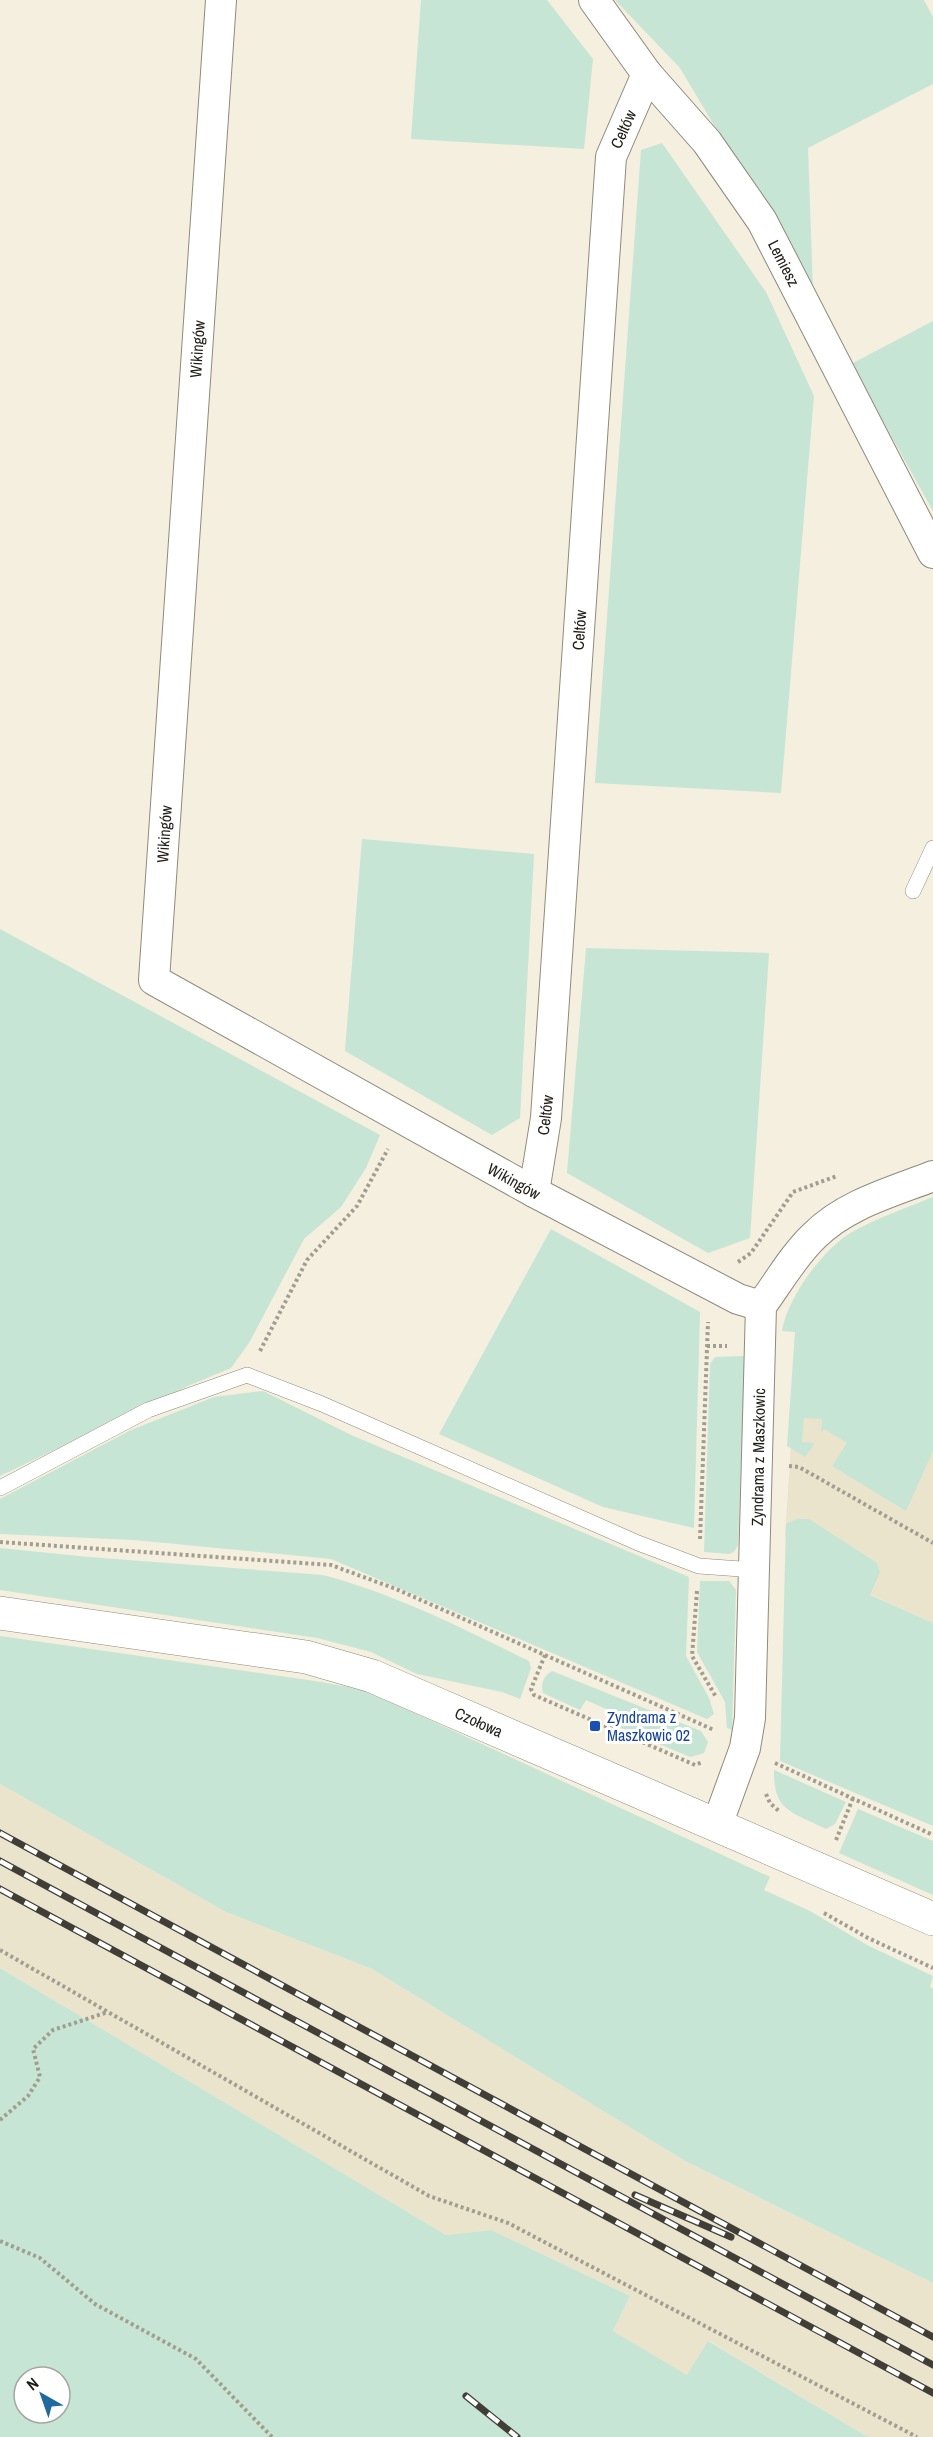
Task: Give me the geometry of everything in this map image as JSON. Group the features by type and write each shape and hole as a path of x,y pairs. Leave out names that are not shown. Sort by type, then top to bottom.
{"street":[{"name":"Wikingów","path":"220,0 154,980 534,1192 738,1299 761,1306"},
{"name":"Lemiesz","path":"594,0 647,74 707,142 762,221 933,553"},
{"name":"Celtów","path":"534,1192 546,1118 611,157 647,74"},
{"path":"761,1306 798,1254 814,1235 832,1221 858,1205 933,1176"},
{"name":"Zyndrama z Maszkowic","path":"717,1825 745,1748 750,1718 761,1306"},
{"name":"Czołowa","path":"0,1613 286,1654 334,1664 381,1680 933,1919"}],"lane":[{"path":"913,891 933,848"},
{"path":"0,1488 148,1410 246,1375 322,1404 415,1446 699,1566 755,1570"}],"path":[{"path":"246,1375 307,1260 357,1206 404,1120"},
{"path":"782,1466 799,1467 933,1543"},
{"path":"0,1542 331,1564 396,1589 718,1732"},
{"path":"545,1654 531,1689 534,1695 695,1765 706,1761"},
{"path":"745,1748 933,1835"},
{"path":"765,1790 770,1803 782,1815"},
{"path":"826,1835 837,1840 853,1798"},
{"path":"0,1950 429,2196 508,2223 917,2437"},
{"path":"0,2120 28,2096 40,2077 33,2049 53,2030 108,2012"},
{"path":"0,2241 40,2258 95,2304 196,2359 272,2437"}],"shaded area":[{"path":"933,1210 933,1623 869,1594 785,1536 793,1414"},
{"path":"0,1784 226,1912 372,1969 685,2161 933,2283 933,2437 868,2437 709,2341 688,2376 613,2331 630,2296 491,2230 446,2235 0,1968"}],"green space":[{"path":"421,0 547,0 593,59 584,149 411,139"},
{"path":"615,0 924,0 933,17 933,84 808,148 813,292 680,68"},
{"path":"662,143 766,292 814,396 781,793 595,783 641,150"},
{"path":"933,321 933,511 851,364"},
{"path":"362,839 534,854 520,1118 492,1135 345,1051"},
{"path":"0,929 380,1135 366,1168 341,1207 304,1239 249,1343 231,1368 190,1385 0,1476"},
{"path":"586,948 769,953 750,1238 708,1253 567,1173"},
{"path":"933,1197 933,1451 906,1511 832,1466 847,1443 824,1429 821,1433 822,1419 804,1418 802,1442 815,1443 805,1457 787,1446 795,1332 782,1331 791,1304 808,1276 818,1262 841,1240 871,1222"},
{"path":"551,1229 700,1312 694,1528 603,1507 439,1434"},
{"path":"745,1356 738,1545 734,1552 729,1554 704,1552 710,1364 715,1357"},
{"path":"263,1391 351,1435 689,1577 686,1656 709,1698 714,1714 707,1719 331,1559 134,1540 0,1534 0,1499 131,1430 214,1397"},
{"path":"797,1519 809,1519 877,1563 880,1572 870,1595 933,1623 933,1826 780,1761 786,1524"},
{"path":"0,1548 323,1575 376,1592 428,1613 529,1661 531,1668 520,1699 502,1692 417,1674 371,1652 317,1638 0,1590"},
{"path":"700,1581 729,1581 736,1590 732,1730 727,1728 725,1702 697,1652"},
{"path":"0,1636 365,1690 770,1877 764,1890 810,1911 867,1945 933,1976 930,1987 933,1989 933,2283 685,2161 372,1969 226,1912 0,1784"},
{"path":"552,1671 701,1731 708,1742 704,1753 690,1757 619,1727 621,1716 586,1700 580,1710 543,1693 543,1680"},
{"path":"774,1770 846,1802 835,1824 826,1829 787,1809 777,1795"},
{"path":"858,1809 933,1841 933,1895 839,1853"},
{"path":"0,1968 446,2235 491,2230 630,2296 613,2331 687,2375 708,2341 868,2437 0,2437"}],"railway":[{"path":"0,1833 933,2337"},
{"path":"0,1861 933,2365"},
{"path":"0,1889 933,2393"},
{"path":"635,2195 731,2237"},
{"path":"466,2396 517,2437"}],"place":[{"name":"Zyndrama z Maszkowic 02","path":"595,1726"}]}
